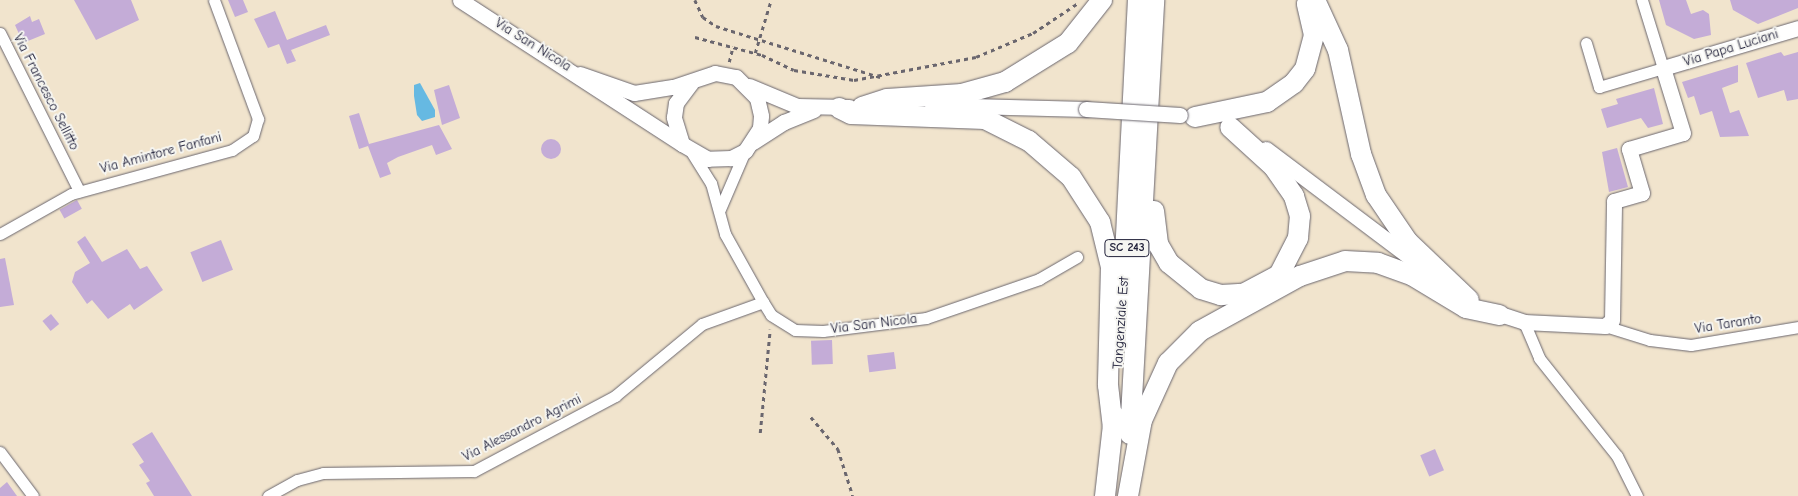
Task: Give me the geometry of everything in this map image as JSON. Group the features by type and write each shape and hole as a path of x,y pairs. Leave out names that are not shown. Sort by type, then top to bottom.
{"highway":[{"path":"862,107 887,99 962,94 1005,82 1068,43 1102,0"},
{"name":"Tangenziale Est","path":"1105,496 1113,428 1129,218 1138,0"},
{"name":"Tangenziale Est","path":"1122,496 1149,139 1154,0"},
{"path":"1151,76 1163,0"},
{"path":"1187,116 1268,102 1294,83 1305,69 1314,35 1305,0"},
{"path":"1315,0 1338,50 1361,154 1376,195 1408,242 1469,300"},
{"path":"830,108 851,114 985,119 1029,141 1072,176 1100,222 1111,267 1108,385 1113,428"},
{"path":"1149,139 1154,222 1158,244 1169,263 1201,288 1221,295 1243,294 1279,275 1290,259 1300,216 1284,177 1230,127"},
{"path":"1128,496 1142,420 1168,363 1200,331 1300,276 1345,262 1378,263 1413,276 1466,308 1499,315"}],"street":[{"name":"Via Amintore Fanfani","path":"0,234 79,191 232,150 252,136 258,118 214,0"},
{"name":"Via San Nicola","path":"460,0 580,74 687,148 718,160 748,147 784,122 830,108"},
{"path":"726,73 786,104 830,108 1086,109 1187,116 1230,127 1265,148 1469,300 1499,315 1524,322 1605,326 1616,311 1614,202 1642,193 1629,149 1683,133 1642,0"},
{"name":"Via Papa Luciani","path":"1663,68 1798,28"},
{"name":"Via Francesco Sellitto","path":"0,33 79,191"},
{"path":"1586,43 1599,87 1663,68"},
{"name":"Via San Nicola","path":"580,74 634,93 726,73"},
{"name":"Via San Nicola","path":"691,82 676,103 674,117 687,148 711,183 719,221 771,315 806,332 926,318 1039,279 1077,257"},
{"path":"719,221 722,194 748,147 761,116 749,86"},
{"name":"Via Alessandro Agrimi","path":"268,496 297,480 323,473 474,471 615,396 702,324 763,302"},
{"path":"1524,322 1539,358 1606,440 1637,496"},
{"name":"Via Taranto","path":"1605,326 1650,340 1690,345 1798,327"},
{"path":"0,452 33,496"}],"path":[{"path":"695,0 704,17 716,26 880,77"},
{"path":"755,52 756,38 771,0"},
{"path":"695,37 755,52 794,70 854,80 953,64 1003,48 1056,20 1080,0"},
{"path":"726,73 733,46"},
{"path":"760,433 771,315"},
{"path":"811,417 838,449 853,496"}],"water":[{"path":"420,83 435,110 435,117 422,121 417,115 414,96 414,85"}],"building":[{"path":"74,0 131,0 139,20 96,40"},
{"path":"228,0 243,0 248,12 235,17"},
{"path":"1659,0 1686,0 1691,14 1703,10 1709,14 1711,35 1694,39 1666,25"},
{"path":"1730,0 1798,0 1798,8 1758,24 1733,10"},
{"path":"275,11 287,40 326,25 330,35 291,50 296,61 287,64 279,44 268,48 254,19"},
{"path":"30,16 32,22 39,19 45,34 23,43 15,25"},
{"path":"1781,52 1784,56 1798,52 1798,99 1787,101 1784,90 1758,98 1746,63"},
{"path":"1738,65 1738,82 1722,88 1730,113 1739,110 1749,136 1720,137 1712,111 1700,115 1694,96 1688,98 1682,82"},
{"path":"449,85 460,118 442,125 434,90"},
{"path":"1654,88 1663,124 1648,128 1641,118 1607,128 1601,109 1618,104 1616,99"},
{"path":"359,113 369,144 439,125 452,149 436,155 432,145 398,157 387,163 391,174 380,178 368,146 359,149 349,116"},
{"path":"551,139 558,142 561,149 558,156 551,159 544,156 541,149 544,142"},
{"path":"1617,148 1628,187 1609,192 1602,152"},
{"path":"77,200 82,209 64,218 60,210"},
{"path":"85,236 102,262 127,249 140,269 147,266 163,290 134,310 130,304 108,319 92,300 87,304 72,282 75,272 90,263 77,242"},
{"path":"221,240 233,270 202,282 190,252"},
{"path":"5,258 14,305 0,307 0,259"},
{"path":"51,314 59,324 51,331 42,321"},
{"path":"832,340 833,364 812,365 811,341"},
{"path":"894,352 896,369 869,372 867,355"},
{"path":"152,432 192,496 154,496 146,483 150,481 139,465 144,462 132,444"},
{"path":"1435,449 1444,470 1429,476 1420,455"},
{"path":"7,482 17,496 0,496 0,488"}]}
